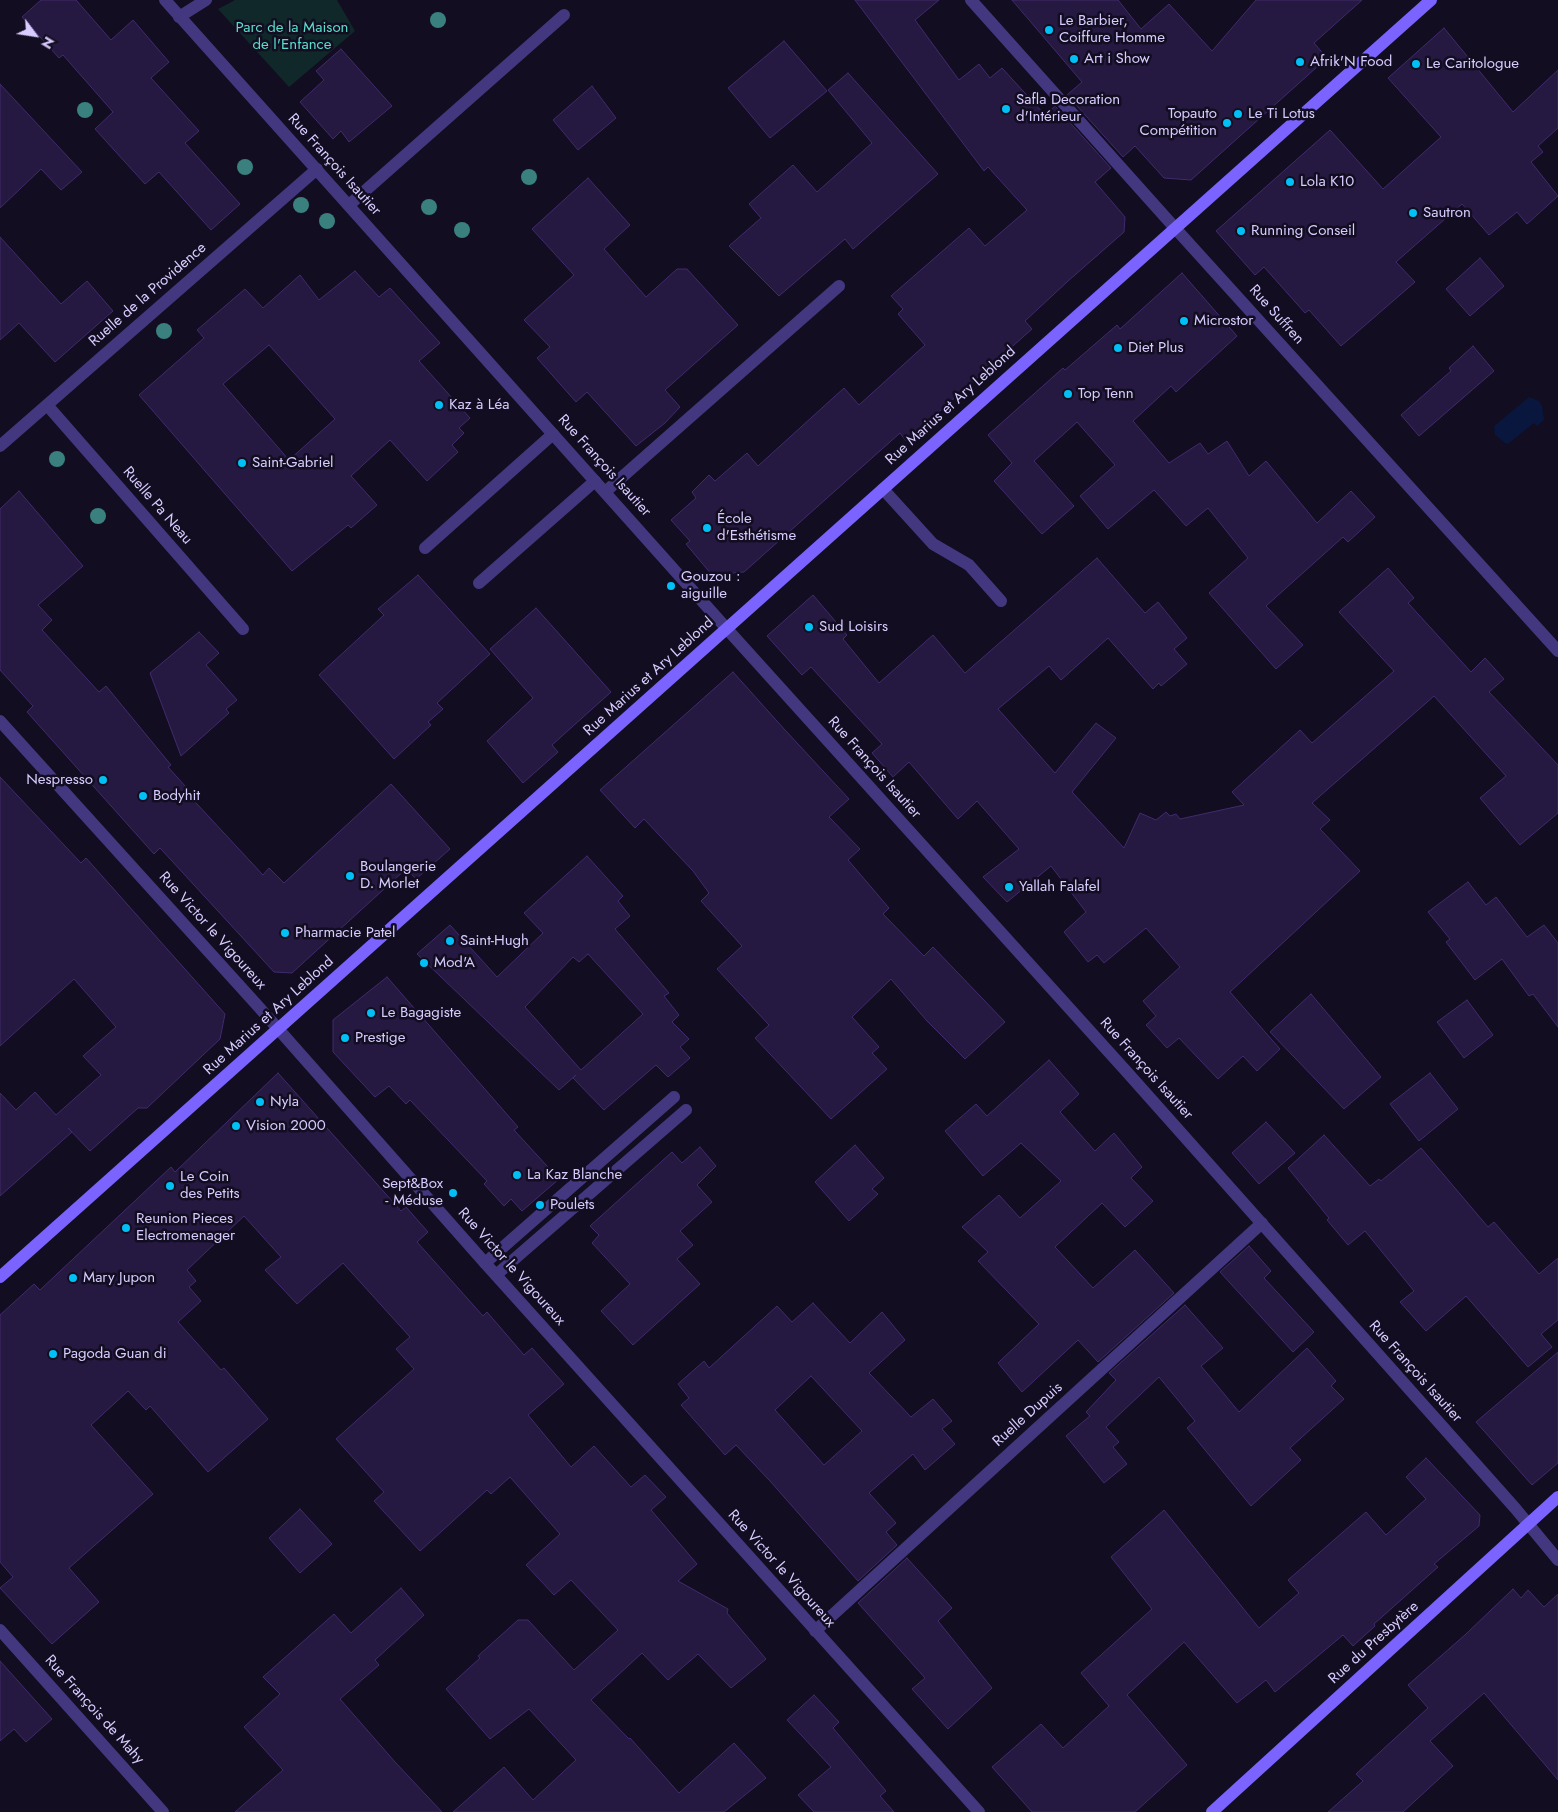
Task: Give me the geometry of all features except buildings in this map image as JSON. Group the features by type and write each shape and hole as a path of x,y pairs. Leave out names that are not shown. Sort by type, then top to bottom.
{"street":[{"name":"Rue François Isautier","path":"165,0 727,629 1262,1223 1558,1560"},
{"path":"179,17 206,0"},
{"name":"Rue Suffren","path":"971,0 1558,650"},
{"name":"Rue Marius et Ary Leblond","path":"0,1277 1432,0"},
{"path":"349,205 564,15"},
{"name":"Ruelle de la Providence","path":"0,446 317,169"},
{"path":"606,492 839,286"},
{"name":"Ruelle Pa Neau","path":"47,405 243,629"},
{"path":"425,548 553,434"},
{"path":"479,583 595,481"},
{"path":"883,489 933,544 969,565 1001,601"},
{"name":"Rue Victor le Vigoureux","path":"0,721 979,1812"},
{"path":"485,1263 674,1097"},
{"path":"496,1275 686,1110"},
{"name":"Ruelle Dupuis","path":"816,1631 1262,1223"},
{"name":"Rue du Presbytère","path":"1212,1812 1558,1498"},
{"name":"Rue François de Mahy","path":"0,1630 163,1812"}],"green space":[{"name":"Parc de la Maison de l'Enfance","path":"235,0 337,0 355,31 289,87 218,9"}],"water":[{"path":"1529,397 1539,401 1542,406 1544,420 1537,426 1534,423 1508,444 1505,443 1495,435 1494,426"}],"place":[{"name":"Le Barbier, Coiffure Homme","path":"1049,30"},
{"name":"Art i Show","path":"1074,59"},
{"name":"Afrik'N Food","path":"1300,62"},
{"name":"Le Caritologue","path":"1416,64"},
{"name":"Safla Decoration d'Intérieur","path":"1006,109"},
{"name":"Le Ti Lotus","path":"1238,114"},
{"name":"Topauto Compétition","path":"1227,123"},
{"name":"Lola K10","path":"1290,182"},
{"name":"Sautron","path":"1413,213"},
{"name":"Running Conseil","path":"1241,231"},
{"name":"Microstor","path":"1184,321"},
{"name":"Diet Plus","path":"1118,348"},
{"name":"Top Tenn","path":"1068,394"},
{"name":"Kaz à Léa","path":"439,405"},
{"name":"Saint-Gabriel","path":"242,463"},
{"name":"École d'Esthétisme","path":"707,528"},
{"name":"Gouzou : aiguille","path":"671,586"},
{"name":"Sud Loisirs","path":"809,627"},
{"name":"Nespresso","path":"103,780"},
{"name":"Bodyhit","path":"143,796"},
{"name":"Boulangerie D. Morlet","path":"350,876"},
{"name":"Yallah Falafel","path":"1009,887"},
{"name":"Pharmacie Patel","path":"285,933"},
{"name":"Saint-Hugh","path":"450,941"},
{"name":"Mod'A","path":"424,963"},
{"name":"Le Bagagiste","path":"371,1013"},
{"name":"Prestige","path":"345,1038"},
{"name":"Nyla","path":"260,1102"},
{"name":"Vision 2000","path":"236,1126"},
{"name":"La Kaz Blanche","path":"517,1175"},
{"name":"Le Coin des Petits","path":"170,1186"},
{"name":"Sept&Box - Méduse","path":"453,1193"},
{"name":"Poulets","path":"540,1205"},
{"name":"Reunion Pieces Electromenager","path":"126,1228"},
{"name":"Mary Jupon","path":"73,1278"},
{"name":"Pagoda Guan di","path":"53,1354"}]}
